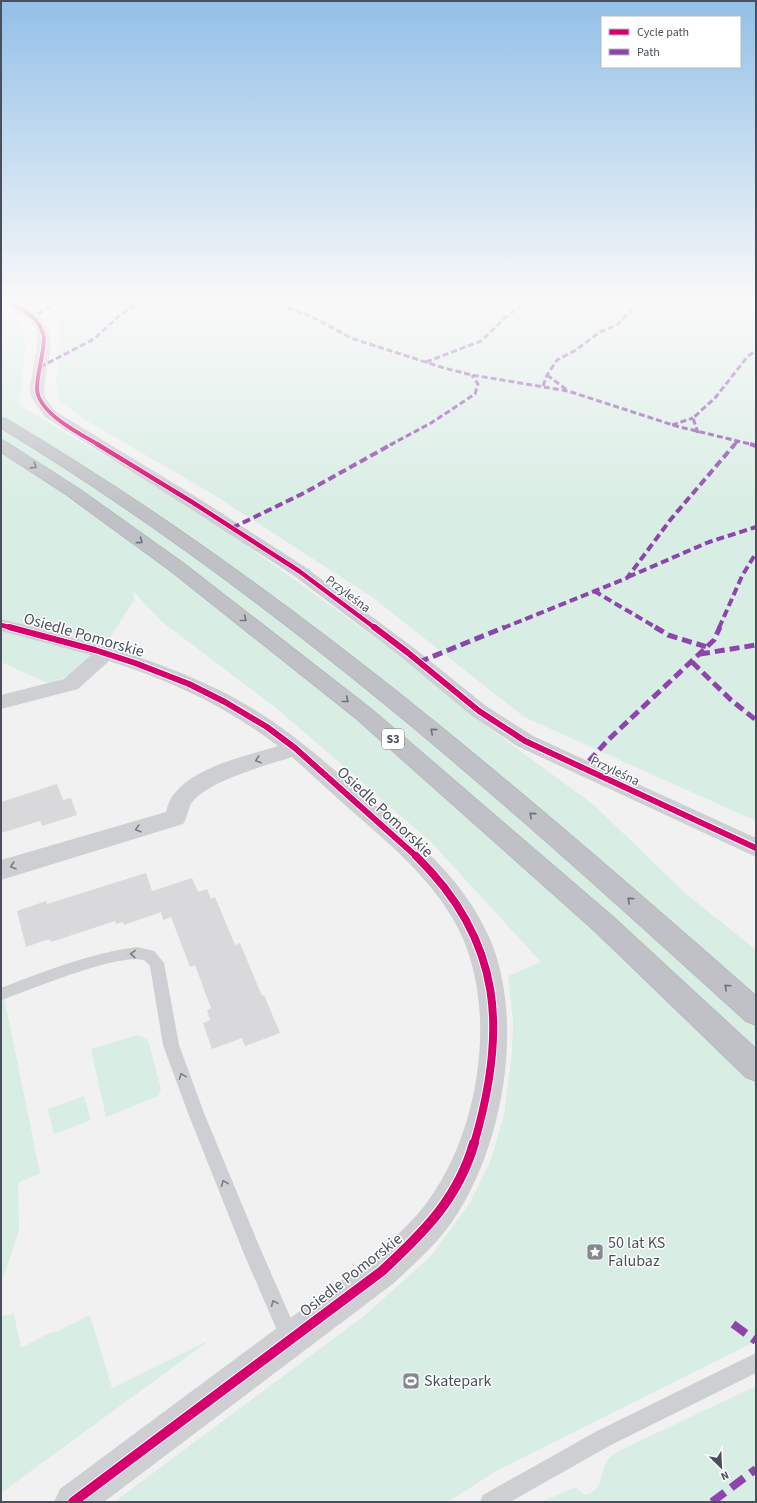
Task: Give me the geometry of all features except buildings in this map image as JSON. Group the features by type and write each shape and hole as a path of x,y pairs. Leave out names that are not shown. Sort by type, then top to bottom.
{"highway":[{"name":"S3","path":"1,422 98,483 197,550 300,625 391,697 476,768 635,904 756,1013"},
{"name":"S3","path":"1,445 73,492 177,567 364,714 604,924 756,1068"}],"street":[{"name":"Przyleśna","path":"40,369 37,388 38,397 50,414 192,502 299,571 407,652 479,711 504,728 540,748 756,848"},
{"name":"Osiedle Pomorskie","path":"1,625 106,653 171,676 216,697 256,720 295,748 368,812 438,879 456,903 473,930 484,959 492,993 494,1031 491,1080 478,1134 462,1173 442,1208 419,1236 382,1271 290,1338 73,1502"},
{"name":"Osiedle Pomorskie","path":"1,702 71,684 106,653"},
{"path":"1,870 175,818 183,799 203,782 232,769 295,748"}],"lane":[{"path":"1,994 108,957 129,953 148,954 157,963 173,1050 253,1254 290,1338"},
{"path":"490,1502 604,1438 756,1363"}],"green space":[{"path":"1,369 23,369 19,405 149,482 242,542 402,657 493,731 594,805 686,894 756,950 756,1341 496,1471 448,1502 114,1502 364,1316 430,1257 470,1203 490,1162 504,1115 512,1052 513,1021 508,976 541,962 431,842 275,707 161,621 133,591 134,600 101,652 72,674 50,684 1,662"},
{"path":"57,369 756,369 756,821 524,717 372,597 214,495 84,419 60,401 56,382"},
{"path":"4,997 40,1173 18,1183 19,1231 1,1283 1,998"},
{"path":"138,1035 148,1040 161,1089 158,1096 106,1117 91,1049"},
{"path":"84,1096 91,1120 54,1134 48,1109"},
{"path":"14,1314 21,1348 49,1333 56,1332 90,1315 112,1388 210,1340 1,1493 1,1319 2,1316"},
{"path":"756,1386 756,1502 542,1502 575,1487 584,1494 591,1493 600,1482 607,1461 615,1453"}],"marked path":[{"path":"449,369 472,375 568,391 676,426 756,446"},
{"path":"543,386 551,369"},
{"path":"698,433 693,418 715,398 738,369"},
{"path":"232,528 304,493 431,423 475,394 478,384 472,375"},
{"path":"547,375 567,390"},
{"path":"672,425 693,418"},
{"path":"419,662 627,578 671,519 738,441"},
{"path":"628,577 709,542 756,527"},
{"path":"589,761 608,740 714,640 742,576 756,553"},
{"path":"594,591 668,635 707,647"},
{"path":"700,654 756,645"},
{"path":"692,662 731,700 756,720"},
{"path":"733,1324 756,1341"},
{"path":"712,1502 756,1469"}],"cycle path":[{"path":"40,369 37,388 38,397 50,414 192,502 299,571 407,652 479,711 525,741 756,848"},
{"path":"1,625 95,650 162,673 215,696 256,720 286,741 403,843 448,892 472,929 485,961 492,996 494,1033 491,1072 484,1110 473,1146 459,1180 435,1218 414,1242 382,1271 73,1502"}],"place":[{"name":"50 lat KS Falubaz","path":"595,1252"},
{"name":"Skatepark","path":"411,1381"}]}
